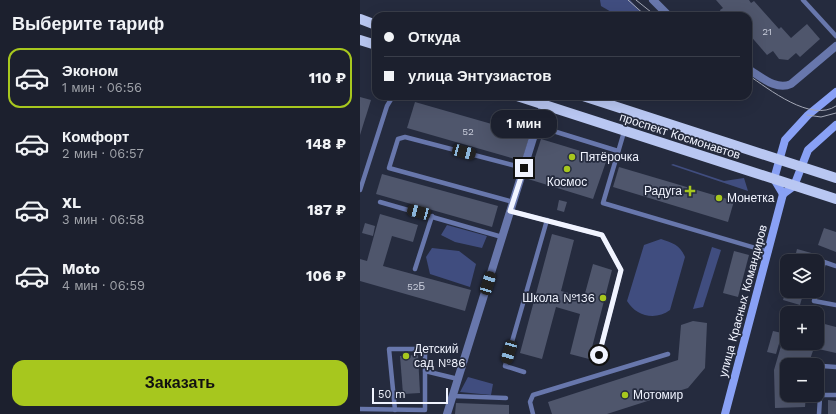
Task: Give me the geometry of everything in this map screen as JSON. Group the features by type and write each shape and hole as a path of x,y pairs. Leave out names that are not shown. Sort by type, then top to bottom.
{"main road":[{"path":"360,19 372,24"},
{"path":"360,40 372,44"},
{"name":"проспект Космонавтов","path":"527,100 836,199"},
{"name":"проспект Космонавтов","path":"596,100 779,158 836,178"}],"street":[{"path":"653,0 665,12"},
{"path":"752,71 773,84 786,87 836,46"},
{"path":"836,92 808,115 785,140 774,179 783,194 794,186 800,166 808,150 836,125"},
{"path":"447,414 543,106"},
{"name":"улица Красных Командиров","path":"724,414 769,252 783,194"}],"lane":[{"path":"803,0 836,36"},
{"path":"360,190 387,106 391,100"},
{"path":"537,126 618,151"},
{"path":"624,132 603,203 769,252"},
{"path":"513,202 389,168 398,139 405,137 524,168"},
{"path":"380,202 502,237"},
{"path":"510,211 602,235 621,270 599,355"},
{"path":"415,269 432,216"},
{"path":"524,372 505,366 546,220"},
{"path":"824,262 836,266"},
{"path":"815,298 814,301 836,306"},
{"path":"360,409 395,410 426,410 425,349 389,349 395,410"},
{"path":"533,414 530,402 533,395 668,354"},
{"path":"824,366 836,366"},
{"path":"425,371 458,379"},
{"path":"824,395 836,396"},
{"path":"453,396 506,398"},
{"path":"819,414 820,402"}],"shaded area":[{"path":"600,0 630,0 641,12 611,12 601,6"},
{"path":"673,164 724,181 744,178 748,191 671,165"},
{"path":"447,225 487,236 482,248 455,242 441,235"},
{"path":"661,239 676,245 685,257 670,310 652,316 635,310 627,301 644,245"},
{"path":"712,247 721,250 703,307 693,309"},
{"path":"432,248 459,251 476,264 470,287 430,274 426,257"},
{"path":"468,377 493,384 491,395 460,392"}],"building":[{"path":"716,0 749,0 751,3 754,1 779,29 781,27 791,38 807,24 820,39 800,57 796,53 788,60 779,59 773,51 767,55 752,38 752,12 721,12 720,10 723,8"},
{"path":"360,97 371,100 360,135"},
{"path":"415,102 530,135 522,161 407,128"},
{"name":"Космос","path":"541,139 607,159 593,199 528,179"},
{"path":"619,167 734,201 728,222 613,187"},
{"path":"382,174 498,206 492,227 376,194"},
{"path":"559,200 567,202 564,212 557,210"},
{"path":"380,214 418,225 413,242 392,236 383,266 471,290 465,311 360,281 360,259 367,261"},
{"path":"365,223 375,226 373,236 362,233"},
{"path":"824,228 836,232 836,252 818,245"},
{"path":"552,234 574,240 561,291 584,297 593,264 612,270 589,359 570,354 580,314 556,307 542,359 520,353"},
{"path":"797,249 815,254 796,254"},
{"path":"734,251 749,255 738,297 723,293"},
{"path":"784,298 802,298 800,305 783,300"},
{"path":"693,321 707,323 705,368 688,388 607,414 552,414 548,402 678,360 681,325"},
{"path":"824,324 836,327 836,353 823,350"},
{"path":"773,331 780,333 780,340 776,354 767,352"},
{"path":"780,350 813,350 810,358 780,358 780,402 805,402 805,407 775,408 774,370"},
{"path":"418,355 420,393 403,394 400,356"},
{"path":"828,400 836,401 836,414 828,414"},
{"path":"456,403 509,405 509,414 455,414"}],"tram line":[{"path":"628,0 642,12"},
{"path":"636,0 651,12"},
{"path":"752,78 790,102 803,107 815,110 826,110 836,106"},
{"path":"807,115 821,117 836,113"}],"place":[{"name":"Пятёрочка","path":"572,157"},
{"name":"Космос","path":"567,169"},
{"name":"Радуга","path":"690,191"},
{"name":"Монетка","path":"719,198"},
{"name":"Школа №136","path":"603,298"},
{"name":"Детский сад №86","path":"406,356"},
{"name":"Мотомир","path":"625,395"}],"route":[{"path":"524,168 510,211 602,235 621,270 599,355"}]}
